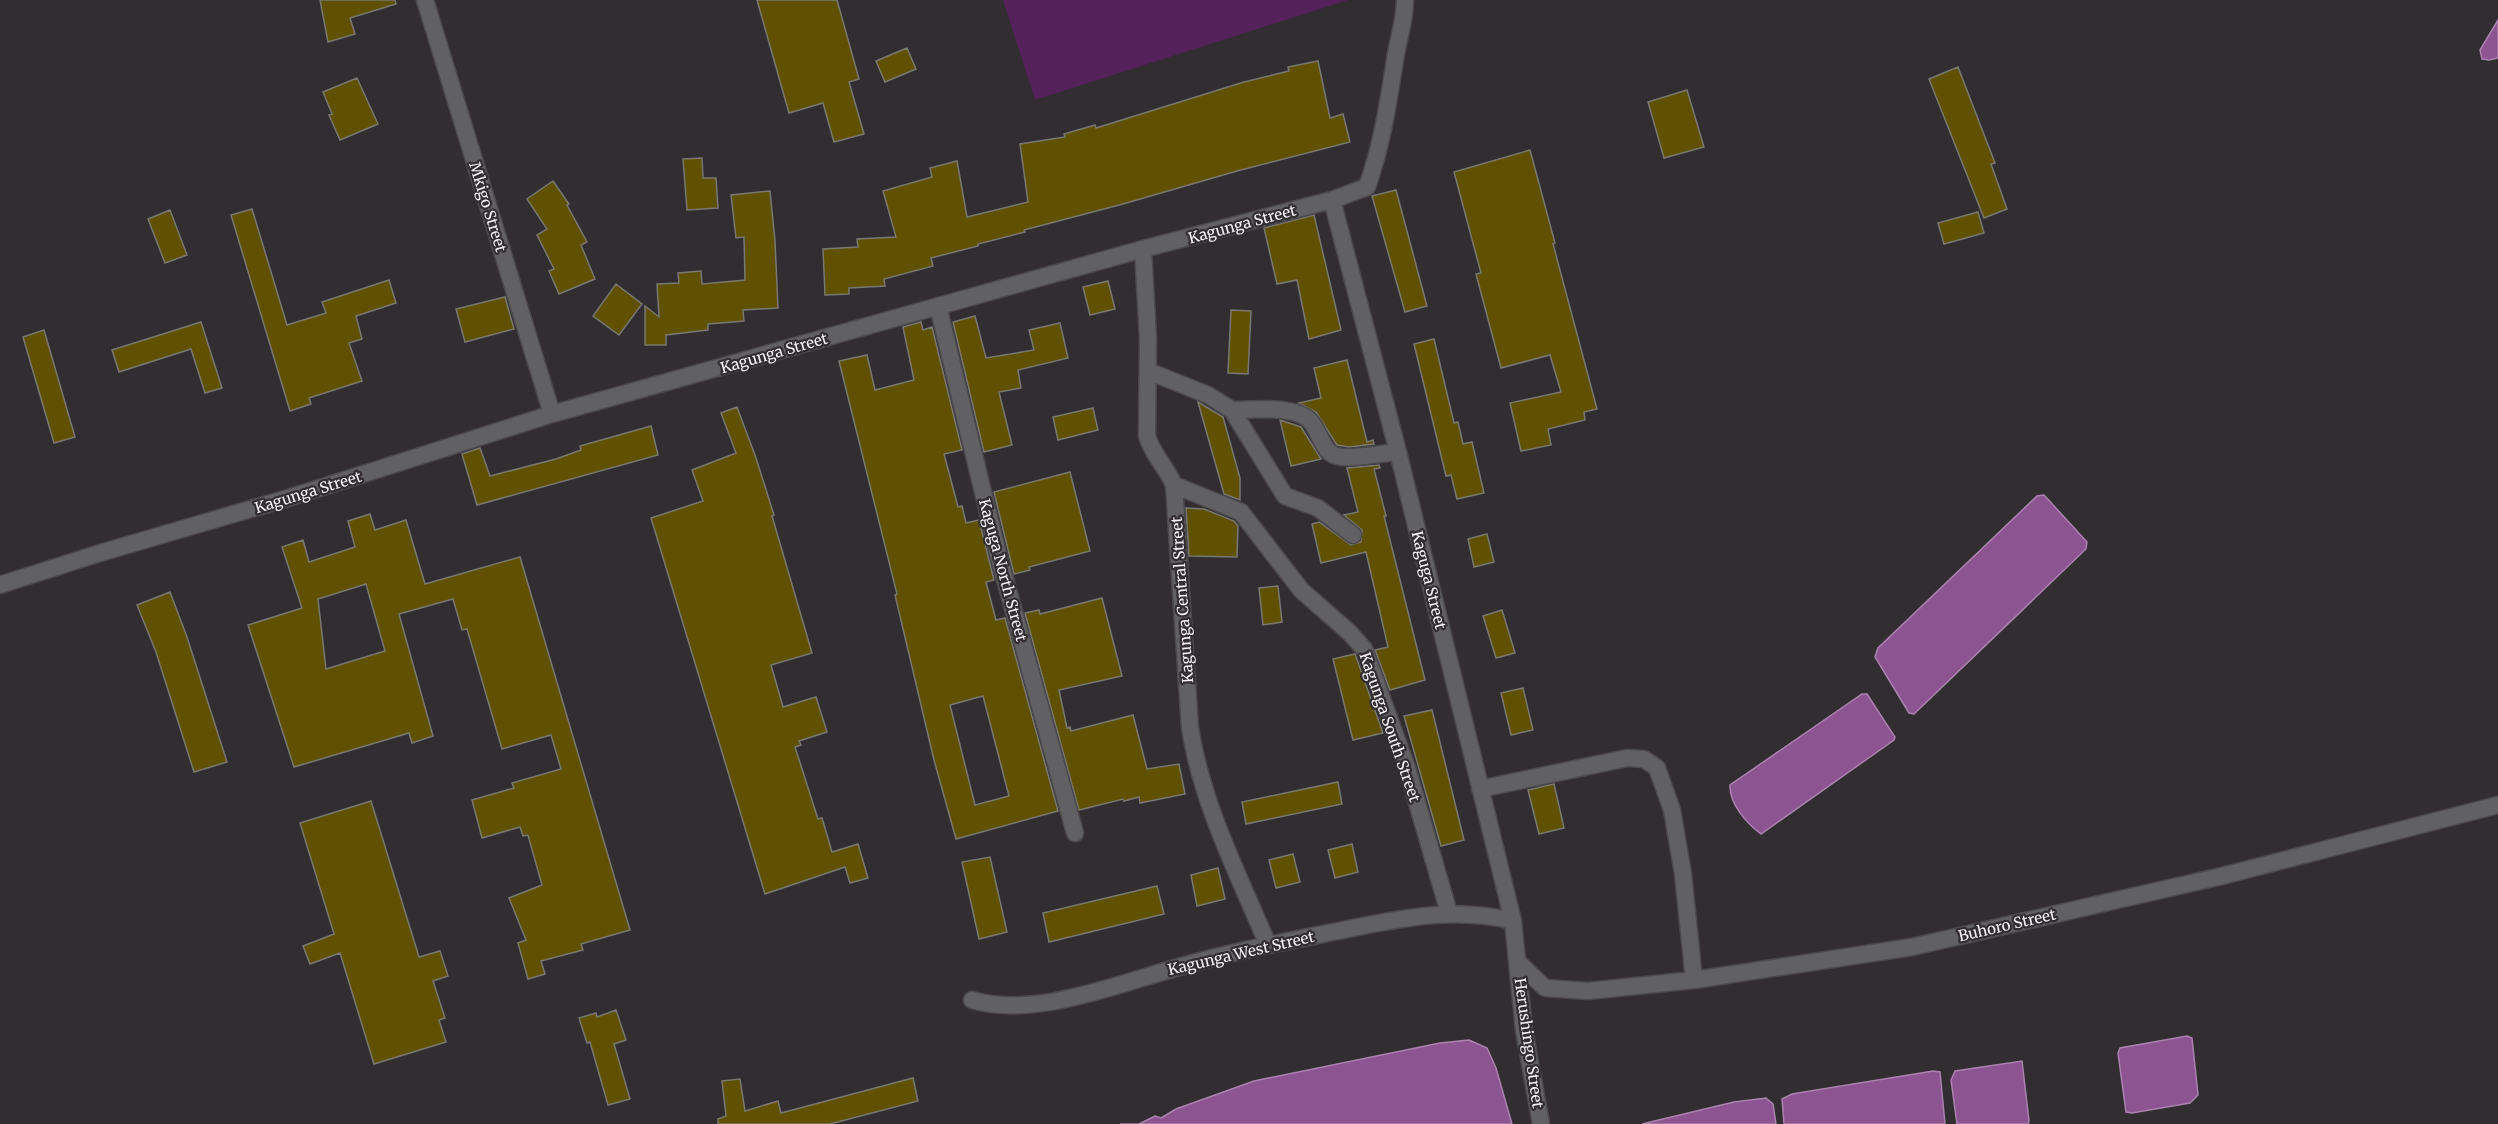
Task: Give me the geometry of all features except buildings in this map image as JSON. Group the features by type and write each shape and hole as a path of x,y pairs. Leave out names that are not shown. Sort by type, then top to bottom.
{"street":[{"name":"Mkigo Street","path":"425,0 552,414"},
{"name":"Kagunga Street","path":"0,585 100,553 285,500 552,414 1143,249 1332,200 1367,187 1386,123 1405,14 1405,0"},
{"name":"Kaguga Street","path":"1332,200 1398,452 1513,921 1518,962"},
{"name":"Kagunga Central Street","path":"1143,249 1148,371 1147,436 1150,447 1167,469 1174,485 1190,728 1196,764 1209,803 1268,945"},
{"name":"Kaguga North Street","path":"939,306 998,554 1075,833"},
{"path":"1148,371 1208,395 1232,410 1285,496 1318,508 1353,535"},
{"path":"1232,410 1284,411 1304,415 1315,426 1328,451 1337,456 1398,452"},
{"name":"Kagunga South Street","path":"1174,485 1241,512 1301,590 1350,633 1364,649 1407,768 1449,913"},
{"path":"1480,789 1627,758 1644,759 1657,768 1672,810 1676,831 1694,980"},
{"name":"Buhoro Street","path":"1518,962 1545,988 1588,992 1694,980 1912,947 2223,876 2498,805"},
{"name":"Kagunga West Street","path":"972,1000 992,1006 1034,1005 1268,945 1415,917 1449,913 1483,914 1513,921"},
{"name":"Herushingo Street","path":"1518,962 1524,1030 1541,1124"}],"shaded area":[{"path":"1003,0 1348,0 1035,100"},
{"path":"2498,20 2498,58 2482,59 2480,50"},
{"path":"2044,495 2087,542 2086,549 1914,714 1909,713 1875,657 1878,648 2037,496"},
{"path":"1862,694 1867,694 1895,737 1894,740 1761,834 1735,806 1730,785"},
{"path":"2187,1036 2192,1038 2198,1095 2190,1103 2132,1113 2126,1112 2118,1053 2120,1048"},
{"path":"1469,1040 1487,1048 1496,1068 1512,1124 1139,1124 1155,1116 1161,1118 1176,1109 1254,1081 1440,1043"},
{"path":"2022,1061 2028,1124 1957,1124 1951,1080 1955,1071"},
{"path":"1933,1071 1940,1072 1945,1124 1784,1124 1782,1099 1792,1094"},
{"path":"1766,1098 1773,1104 1776,1124 1642,1124 1734,1102"}]}
